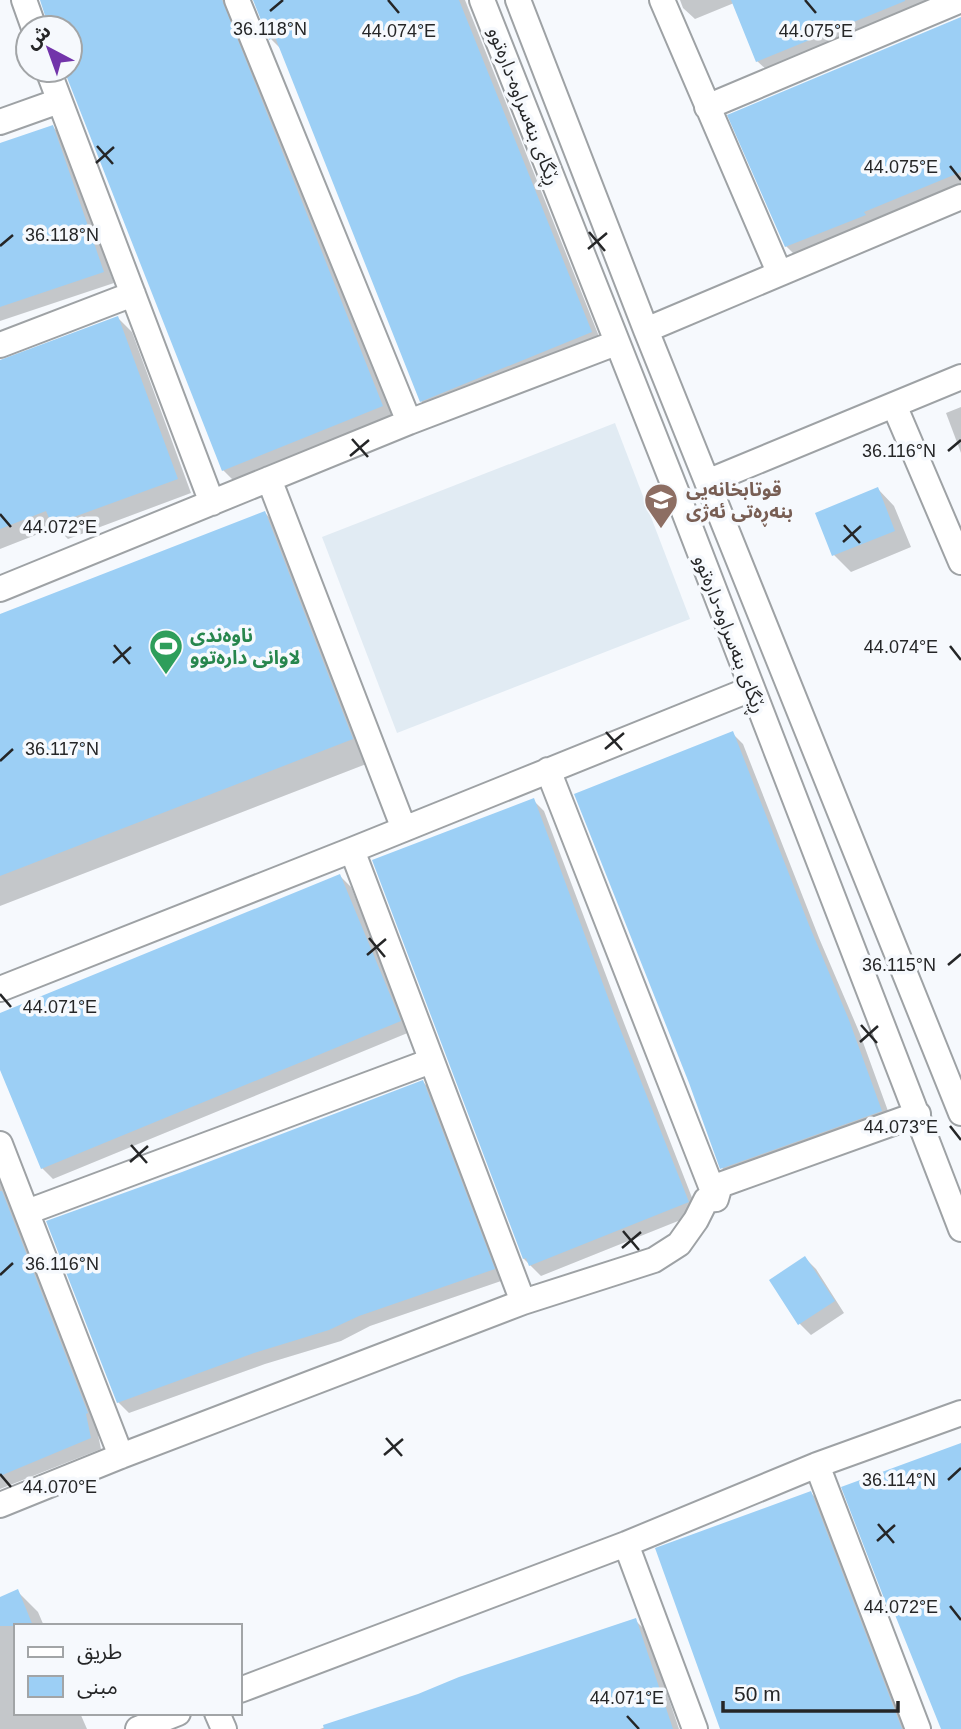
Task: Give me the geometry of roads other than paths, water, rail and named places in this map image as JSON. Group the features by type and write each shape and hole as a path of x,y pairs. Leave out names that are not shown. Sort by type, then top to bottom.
{"street":[{"path":"237,0 409,422"},
{"name":"ڕێگای بنەسراوە-دارەتوو","path":"482,0 678,496 961,1229"},
{"name":"ڕێگای بنەسراوە-دارەتوو","path":"518,0 646,330 961,1113"},
{"path":"662,0 779,272"},
{"path":"707,107 961,0"},
{"path":"53,84 212,503"},
{"path":"0,122 59,101"},
{"path":"646,330 961,198"},
{"path":"0,345 133,294"},
{"path":"0,589 409,422 616,343"},
{"path":"707,482 961,377"},
{"path":"894,405 961,562"},
{"path":"269,480 404,829"},
{"path":"0,989 751,689"},
{"path":"761,715 795,701"},
{"path":"548,770 716,1199"},
{"path":"352,850 523,1302"},
{"path":"27,1212 431,1061"},
{"path":"716,1199 720,1185 918,1114"},
{"path":"0,1144 121,1456"},
{"path":"0,1505 523,1302 660,1257 689,1233 706,1199 716,1199"},
{"path":"242,1689 626,1544 817,1465 961,1413"},
{"path":"817,1465 918,1729"},
{"path":"626,1544 695,1729"},
{"path":"138,1729 173,1715"}],"place":[{"name":"قوتابخانەیی بنەڕەتی ئەژی","path":"661,530"},
{"name":"ناوەندی لاوانی دارەتوو","path":"166,676"}]}
